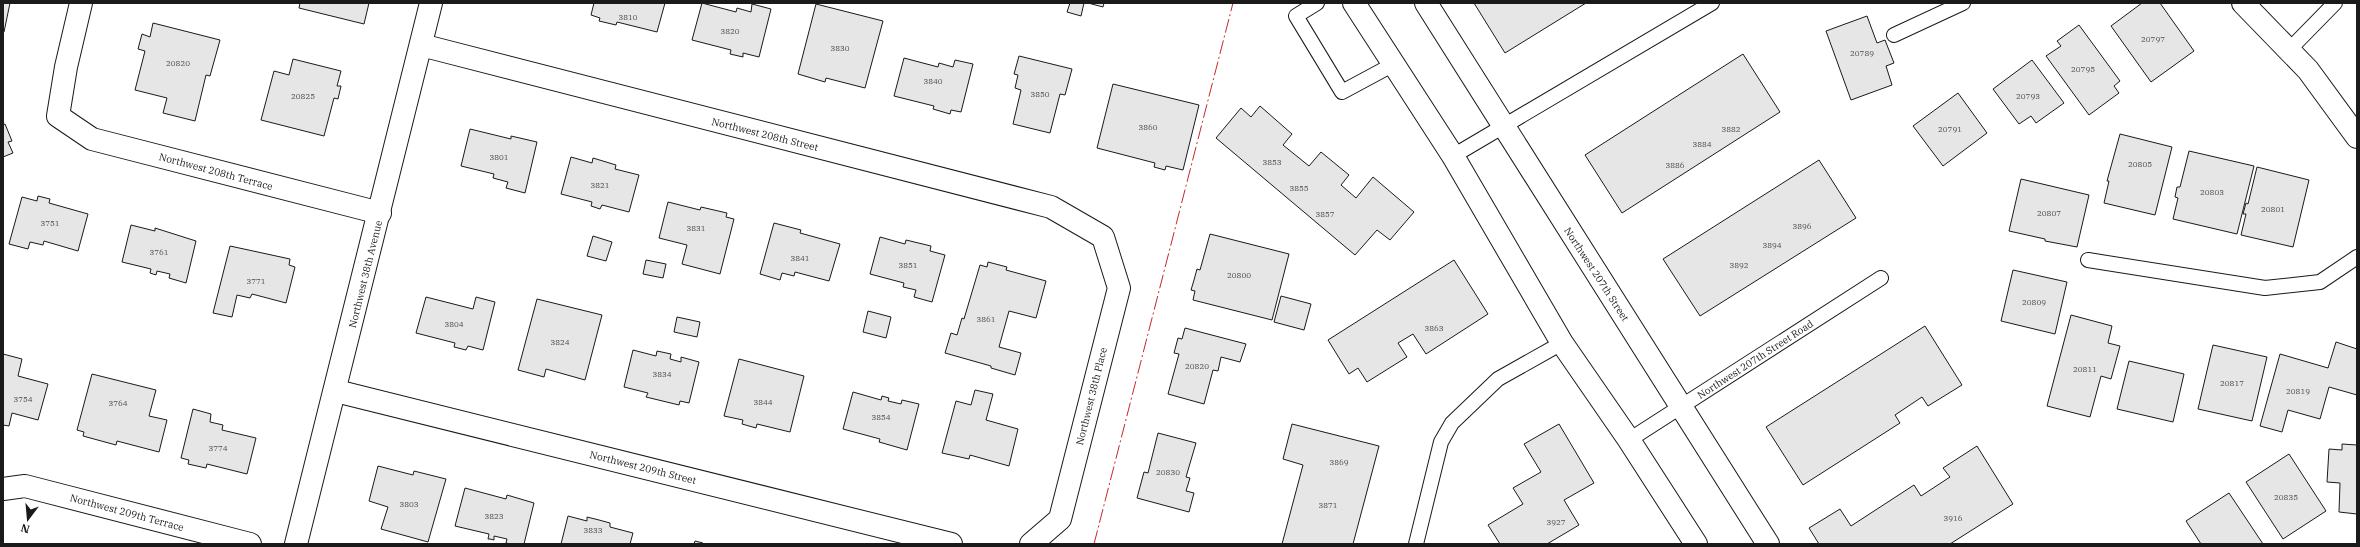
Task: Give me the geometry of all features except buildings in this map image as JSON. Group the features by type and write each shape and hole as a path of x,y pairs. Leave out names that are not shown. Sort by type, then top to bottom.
{"street":[{"name":"Northwest 208th Terrace","path":"81,3 66,67 58,116 92,139 380,213"},
{"name":"Northwest 38th Avenue","path":"296,544 336,391 431,3"},
{"path":"1354,3 1453,156 1562,343 1629,440 1696,544"},
{"name":"Northwest 207th Street","path":"1426,3 1768,544"},
{"path":"2243,3 2308,70 2357,137"},
{"name":"Northwest 208th Street","path":"421,45 1051,207 1103,237"},
{"name":"Northwest 38th Place","path":"1031,544 1060,519 1119,288 1103,237"},
{"name":"Northwest 209th Street","path":"336,391 951,544"},
{"name":"Northwest 209th Terrace","path":"3,489 25,486 250,544"}],"lane":[{"path":"1317,3 1296,16 1342,92 1394,64"},
{"path":"1453,156 1712,3"},
{"path":"1894,35 1963,3"},
{"path":"2289,50 2335,3"},
{"path":"2088,260 2265,288 2320,282 2357,257"},
{"name":"Northwest 207th Street Road","path":"1629,440 1881,278"},
{"path":"1416,544 1441,442 1452,423 1498,379 1562,343"}],"power":[{"path":"1094,544 1233,3"}]}
